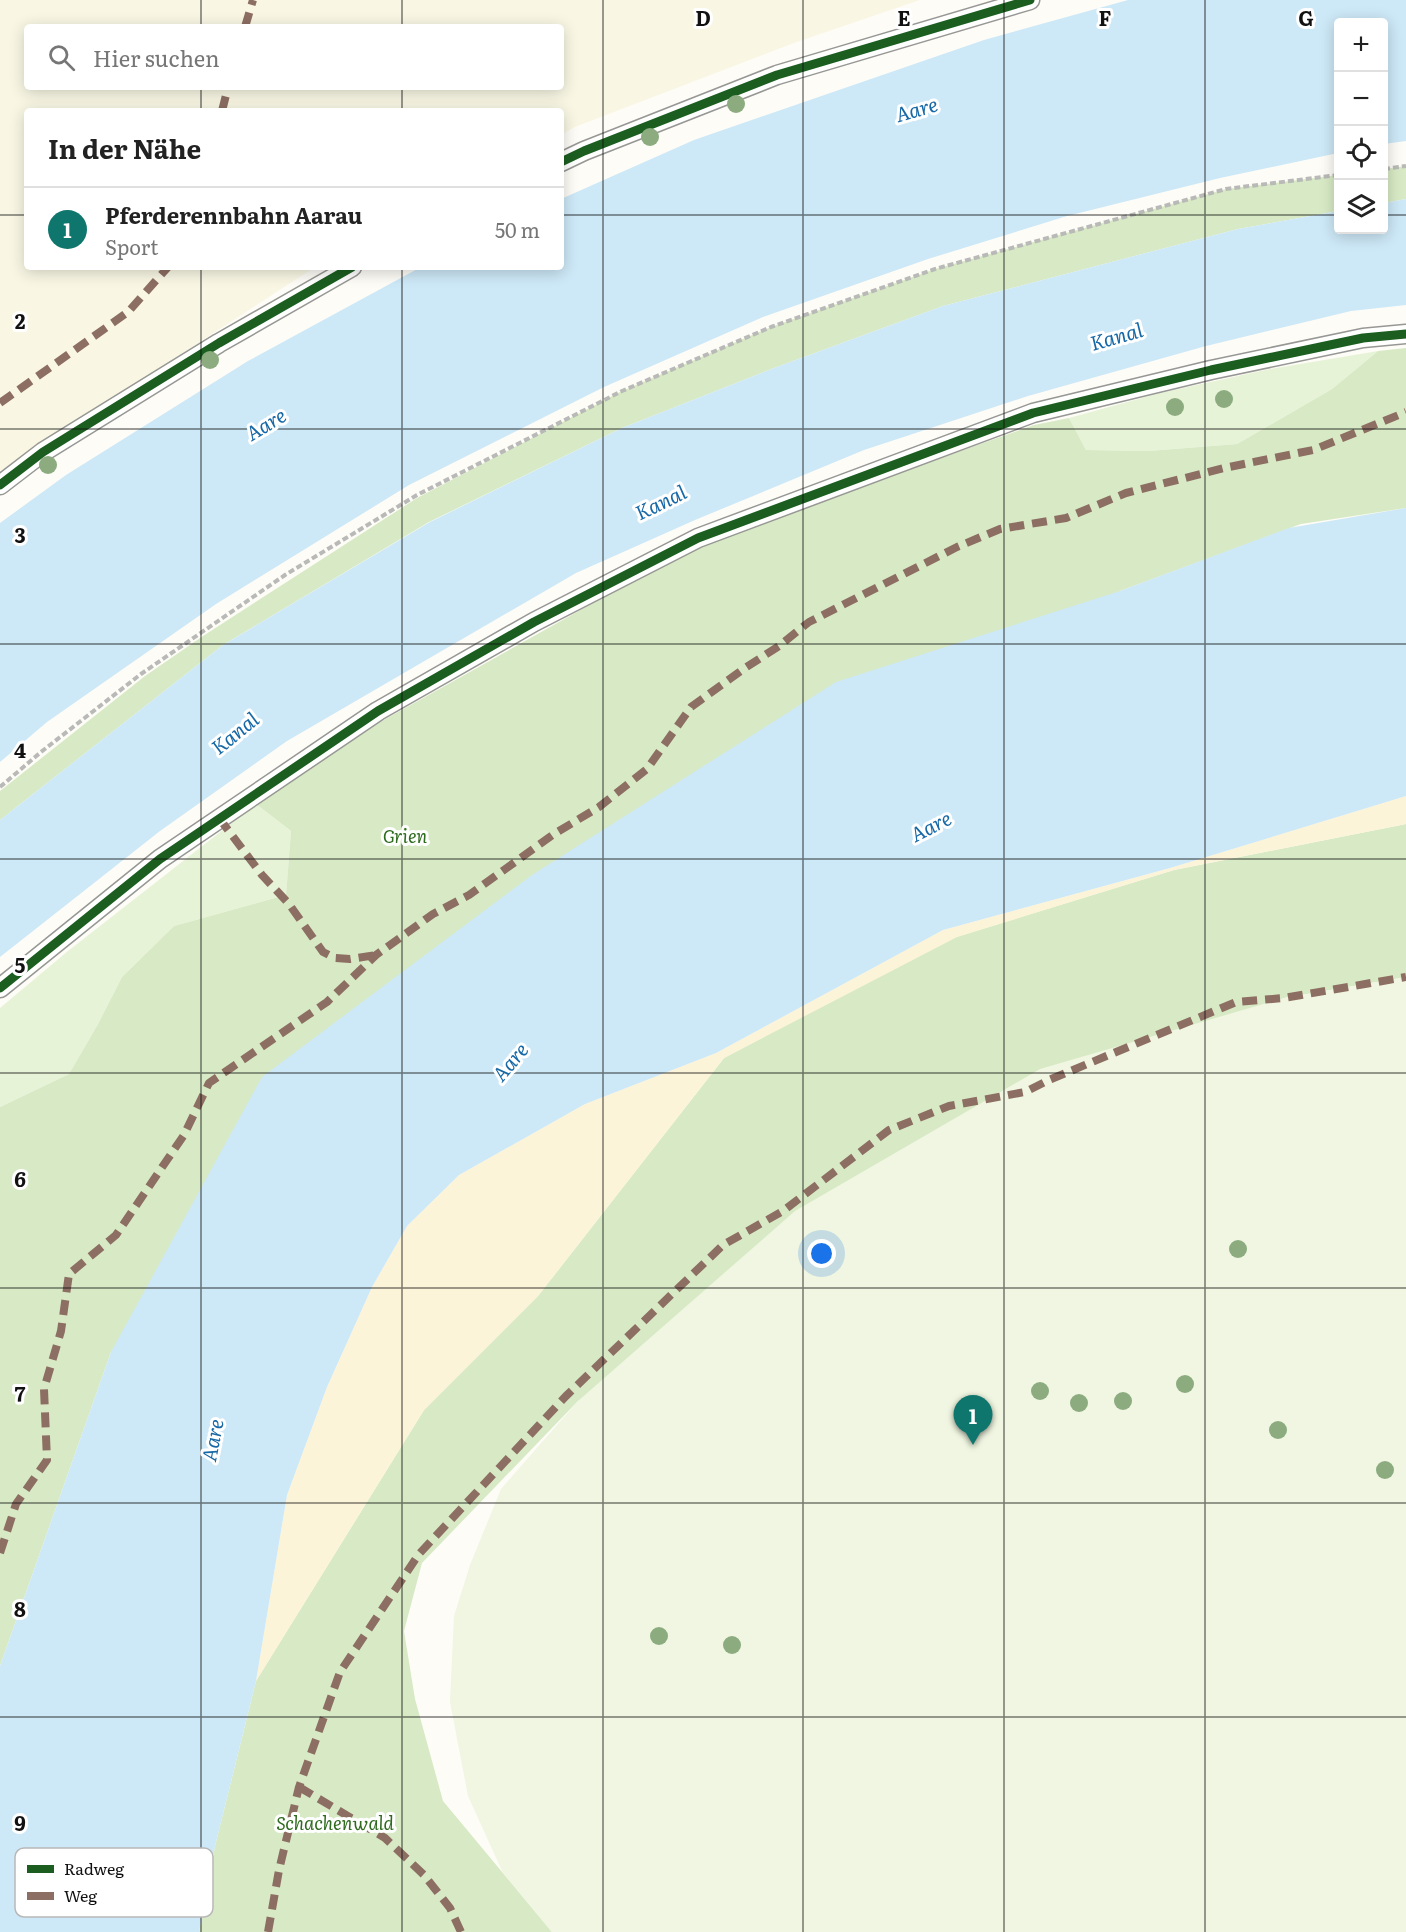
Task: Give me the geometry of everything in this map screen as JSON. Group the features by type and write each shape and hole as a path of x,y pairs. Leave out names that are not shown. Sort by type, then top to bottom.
{"lane":[{"path":"564,161 777,75 1030,0"},
{"path":"0,485 43,453 219,343 347,270"},
{"path":"0,988 160,859 378,711 534,622 698,538 1033,413 1222,367 1363,338 1406,334"}],"path":[{"path":"1388,168 1406,166"},
{"path":"0,787 141,674 285,575 417,495 622,391 771,327 935,269 1226,189 1334,176"}],"shaded area":[{"path":"0,0 920,0 794,43 575,127 564,133 564,108 24,108 24,270 310,270 0,472"}],"green space":[{"path":"1406,166 1406,199 1388,202 1388,168"},
{"path":"1334,176 1334,212 1238,229 943,306 774,368 622,428 429,522 223,645 0,820 0,791 145,676 417,498 622,391 771,327 935,269 1226,189"},
{"name":"Grien","path":"1406,348 1406,508 1301,524 1120,591 111,1352 0,1666 0,1107 69,1074 122,977 174,926 286,895 291,831 256,804 382,721 702,542 1034,425 1069,418 1086,450 1148,451 1237,444 1332,389 1378,351"},
{"path":"1378,351 1332,389 1237,444 1148,451 1086,450 1069,418 1160,393 1270,369"},
{"path":"256,804 291,831 286,895 174,926 122,977 69,1074 0,1107 0,1008 68,951"},
{"name":"Schachenwald","path":"1406,824 1406,977 1284,998 578,1401 422,1563 404,1631 415,1699 443,1801 552,1932 199,1932 202,1917 213,1917 213,1857 256,1681 424,1410 538,1296 724,1058 943,941 1174,870"},
{"path":"1406,977 1406,1932 552,1932 503,1873 468,1796 450,1702 454,1616 470,1565 501,1489 578,1401 795,1211 1040,1069 1284,998"}],"sand":[{"path":"1406,796 1406,824 1174,870 957,937 724,1058 538,1296 424,1410 256,1681 287,1495 327,1387 372,1287 407,1226 459,1175 585,1104 716,1053 943,930 1170,868"}],"water":[{"name":"Aare","path":"1128,0 1406,0 1406,141 1388,143 1388,18 1334,18 1334,154 1220,178 1067,216 928,259 763,317 604,387 409,485 216,604 47,722 0,762 0,523 66,475 248,361 415,270 564,270 564,198 694,140 984,40"},
{"name":"Kanal","path":"1406,199 1406,305 1351,311 1206,346 1028,396 864,450 695,520 576,573 287,741 160,831 0,957 0,820 223,645 430,522 622,428 774,368 943,306 1238,229 1334,212 1334,234 1388,234 1388,202"},
{"name":"Aare","path":"1406,508 1406,796 1170,868 943,930 716,1053 585,1104 459,1175 407,1226 372,1287 327,1387 287,1495 256,1681 213,1857 213,1848 15,1848 15,1917 202,1917 199,1932 0,1932 0,1666 111,1352 262,1077 532,875 836,682 1120,591 1289,528"}],"marked path":[{"path":"246,24 253,0"},
{"path":"223,108 227,90"},
{"path":"0,403 128,312 165,270"},
{"path":"0,1553 16,1504 47,1460 44,1389 61,1331 69,1274 116,1235 184,1135 209,1083 327,1002 376,955 433,914 469,895 554,834 599,807 647,769 691,707 779,646 809,622 957,547 1000,529 1066,518 1126,493 1224,468 1313,450 1406,412"},
{"path":"219,818 262,875 289,904 323,952 335,958 350,959 376,955"},
{"path":"268,1932 279,1870 299,1787 340,1672 419,1554 566,1396 723,1245 783,1211 889,1130 949,1106 1025,1092 1236,1002 1284,998 1406,977"},
{"path":"299,1787 385,1838 424,1875 450,1908 461,1932"}],"cycle path":[{"path":"564,161 777,75 1030,0"},
{"path":"0,485 43,452 219,343 347,270"},
{"path":"0,988 160,859 378,711 534,622 698,538 1033,413 1211,370 1363,338 1406,334"}],"place":[{"name":"Pferderennbahn Aarau","path":"973,1445"}]}
